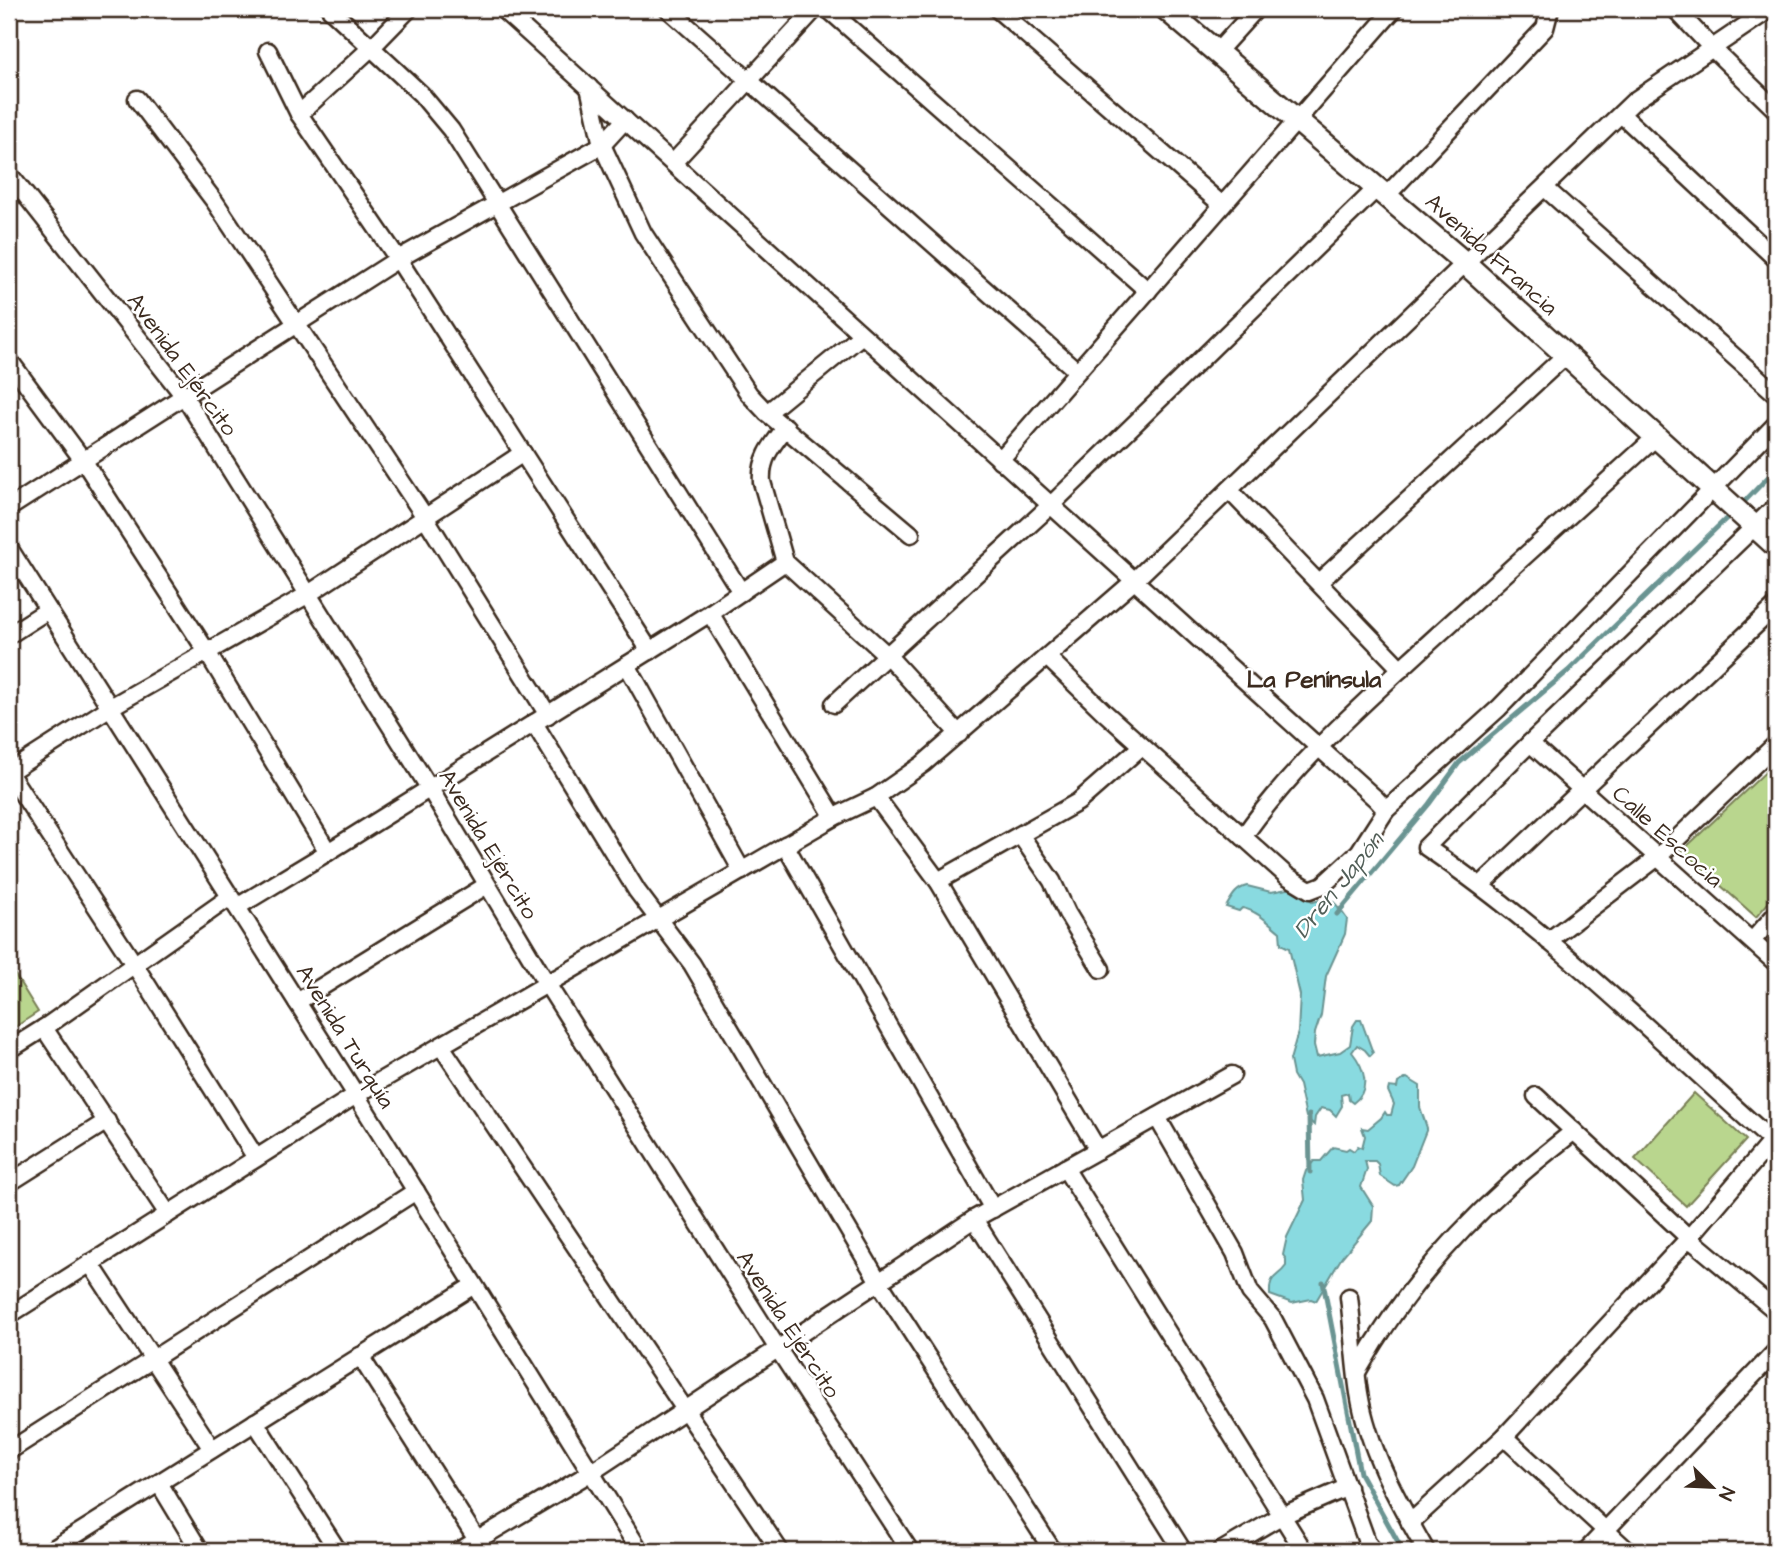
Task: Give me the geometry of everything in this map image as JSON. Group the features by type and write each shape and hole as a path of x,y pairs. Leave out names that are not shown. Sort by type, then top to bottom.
{"street":[{"path":"330,9 442,117 741,592"},
{"path":"299,114 409,9"},
{"path":"502,9 1386,810"},
{"path":"668,9 1077,371"},
{"path":"673,163 814,9"},
{"path":"828,9 1148,290"},
{"path":"997,9 1222,205"},
{"name":"Avenida Francia","path":"1166,9 1466,264 1776,547"},
{"path":"1217,52 1256,9"},
{"path":"1000,460 1394,9"},
{"path":"834,704 1050,506 1382,192 1545,28 1550,9"},
{"path":"1675,9 1776,110"},
{"path":"9,1315 356,1095 785,845 876,797 923,764 1134,580 1634,101 1770,9"},
{"path":"268,51 299,114 398,259 650,651"},
{"path":"589,87 602,145 643,233 749,394 767,413 912,534"},
{"path":"138,99 215,202 425,517 637,891 692,964 879,1282 1053,1551"},
{"path":"1621,114 1776,259"},
{"path":"9,508 398,259 602,145 625,120"},
{"name":"Avenida Ejército","path":"9,174 184,396 430,789 547,985 909,1551"},
{"path":"1545,188 1776,394"},
{"path":"767,413 862,335"},
{"path":"1319,582 1566,355"},
{"path":"9,360 83,460 207,652 328,852"},
{"path":"1046,657 1287,876 1310,890 1323,885 1359,852 1386,810 1499,708 1717,493 1776,424"},
{"path":"786,427 766,454 761,470 785,562 888,656 959,734"},
{"path":"1243,836 1267,803 1319,747 1656,437"},
{"path":"256,1158 9,772 109,708 307,595 523,453"},
{"path":"1229,490 1401,669"},
{"path":"1410,1523 1504,1437 1689,1238 1774,1138 1548,940 1481,885 1426,847 1752,524 1776,506"},
{"name":"Avenida Turquía","path":"9,548 356,1095 640,1551"},
{"path":"9,1050 134,964 233,902 328,852 710,613 785,562"},
{"path":"1481,885 1776,606"},
{"path":"9,635 48,610"},
{"path":"710,613 834,817"},
{"path":"627,665 742,870"},
{"name":"Calle Escocia","path":"1530,743 1776,963"},
{"path":"1548,940 1658,857 1776,744"},
{"path":"938,881 1078,802 1142,747"},
{"path":"876,797 938,881 1098,1150"},
{"path":"1021,836 1052,881 1067,913 1101,969"},
{"path":"785,845 993,1209"},
{"path":"297,1002 487,885"},
{"path":"1752,941 1776,914"},
{"path":"44,1028 168,1214"},
{"path":"442,1046 780,1551"},
{"path":"459,1551 481,1546 974,1219 1232,1075"},
{"path":"1536,1096 1689,1238 1776,1311"},
{"path":"1157,1117 1235,1253 1250,1292 1273,1319 1315,1399 1367,1542 1373,1551"},
{"path":"9,1183 107,1121"},
{"path":"1357,1372 1377,1336 1451,1242 1508,1185 1574,1131"},
{"path":"1065,1168 1304,1551"},
{"path":"9,1451 416,1191"},
{"path":"974,1219 1183,1551"},
{"path":"90,1263 212,1449"},
{"path":"57,1549 474,1285"},
{"path":"1349,1297 1360,1395 1368,1427 1385,1471 1426,1551"},
{"path":"1587,1551 1776,1351"},
{"path":"360,1356 481,1546"},
{"path":"255,1422 338,1551"},
{"path":"1504,1437 1628,1551"},
{"path":"159,1483 200,1551"},
{"path":"1221,1551 1281,1516 1348,1487"}],"green space":[{"path":"1776,762 1776,894 1756,917 1682,851"},
{"path":"9,965 38,1012 9,1031"},
{"path":"1694,1093 1746,1140 1686,1206 1635,1159"}],"water":[{"path":"1247,886 1271,892 1293,888 1302,891 1313,902 1330,900 1347,919 1345,934 1326,976 1314,1045 1317,1057 1340,1052 1350,1045 1353,1026 1357,1020 1361,1020 1373,1053 1370,1056 1357,1045 1352,1052 1363,1071 1363,1091 1353,1103 1349,1100 1348,1093 1341,1095 1342,1106 1336,1116 1330,1110 1321,1108 1315,1117 1314,1125 1306,1117 1290,1060 1298,1032 1300,995 1289,948 1281,944 1280,932 1257,914 1247,909 1242,908 1239,911 1226,907 1237,891"},
{"path":"1407,1078 1420,1086 1420,1107 1427,1128 1412,1166 1399,1185 1395,1186 1380,1176 1375,1161 1365,1161 1367,1169 1361,1187 1373,1206 1372,1221 1342,1257 1316,1301 1311,1299 1292,1303 1270,1295 1272,1280 1286,1266 1283,1255 1287,1237 1305,1200 1303,1180 1306,1171 1314,1161 1321,1161 1333,1147 1354,1151 1358,1146 1362,1148 1365,1136 1362,1128 1368,1129 1385,1112 1391,1115 1394,1104 1389,1087 1397,1088 1398,1083"}],"waterway":[{"name":"Dren Japón","path":"1739,507 1776,469"},
{"name":"Dren Japón","path":"1337,914 1429,804 1459,763 1568,671 1732,513"},
{"name":"Dren Japón","path":"1309,1115 1310,1172"},
{"name":"Dren Japón","path":"1323,1282 1360,1473 1403,1551"}],"district":[{"name":"La Península","path":"1314,679"}]}
